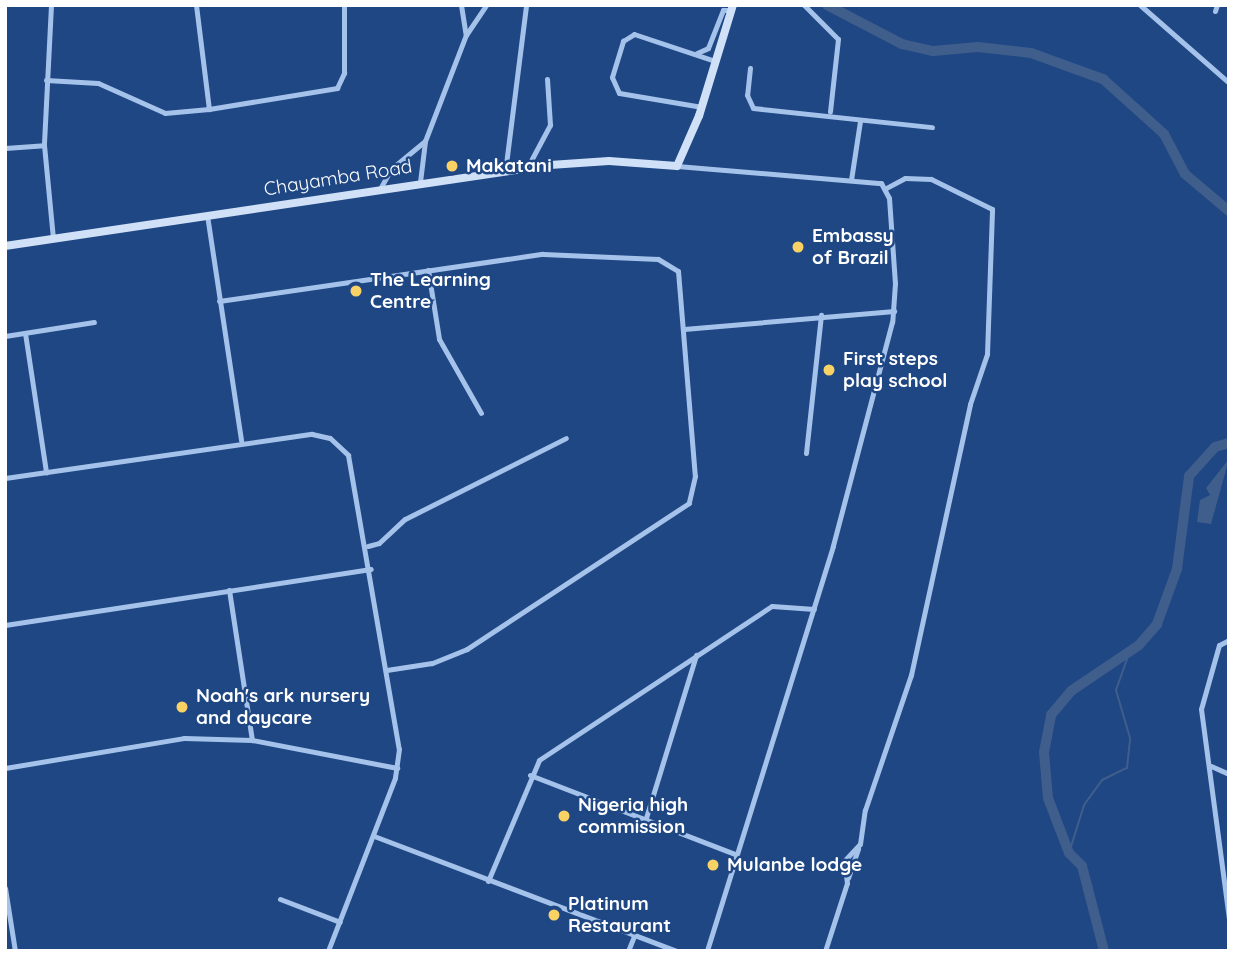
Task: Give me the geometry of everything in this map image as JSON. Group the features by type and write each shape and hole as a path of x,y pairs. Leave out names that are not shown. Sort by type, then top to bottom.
{"street":[{"path":"51,5 44,145 52,238"},
{"path":"196,5 209,109"},
{"path":"46,80 98,83 165,113 209,109 337,88 344,73 344,5"},
{"path":"461,5 466,35"},
{"path":"420,182 425,141 466,35 486,5"},
{"path":"505,172 526,5"},
{"path":"804,5 838,39 830,112"},
{"path":"1140,5 1229,83"},
{"path":"696,53 708,48 723,10 732,8"},
{"path":"732,8 702,107 677,166 852,180 886,188 912,177 944,182 989,204 994,222 984,369 970,404 911,675 865,810 858,849 825,951"},
{"path":"702,107 619,93 612,84 627,37 641,34 715,61"},
{"path":"750,68 747,95 753,108 830,112 860,121 932,127"},
{"path":"526,169 550,125 547,79"},
{"path":"852,180 860,121"},
{"path":"381,187 391,169 425,141"},
{"path":"5,148 44,145"},
{"name":"Chayamba Road","path":"5,246 381,187 526,169 595,161 677,166"},
{"path":"707,951 814,609 894,312 886,188"},
{"path":"206,214 241,440"},
{"path":"219,301 563,253 664,260 679,276 695,476 689,503 467,649 387,670"},
{"path":"428,270 439,340 481,414"},
{"path":"684,329 821,315 894,312"},
{"path":"806,453 821,315"},
{"path":"5,335 93,322"},
{"path":"25,333 46,472"},
{"path":"5,478 241,440 312,434 342,446 353,467 368,547 387,670 397,768 331,950"},
{"path":"368,547 379,543 405,519 566,438"},
{"path":"5,625 371,569"},
{"path":"229,590 251,740"},
{"path":"488,881 530,775 539,760 772,606 814,609"},
{"path":"1229,640 1219,645 1202,702 1229,919"},
{"path":"645,821 696,655"},
{"path":"5,768 184,738 251,740 397,768"},
{"path":"1211,766 1229,774"},
{"path":"530,775 737,855"},
{"path":"374,836 677,951"},
{"path":"848,878 844,861 858,849"},
{"path":"5,888 15,951"},
{"path":"280,898 340,922"},
{"path":"628,951 634,936"}],"water":[{"path":"1229,459 1211,524 1197,522 1200,500 1210,495 1206,488"}],"waterway":[{"path":"827,5 902,44 933,51 978,47 1031,53 1103,79 1164,134 1185,174 1229,211"},
{"path":"1104,951 1082,866 1069,853 1048,798 1044,752 1051,715 1071,691 1139,645 1157,624 1177,569 1189,476 1215,447 1229,443"},
{"path":"1069,853 1084,805 1102,780 1127,768 1130,738 1116,690 1130,651"}],"place":[{"name":"Makatani","path":"452,166"},
{"name":"Embassy of Brazil","path":"798,247"},
{"name":"The Learning Centre","path":"356,291"},
{"name":"First steps play school","path":"829,370"},
{"name":"Noah's ark nursery and daycare","path":"182,707"},
{"name":"Nigeria high commission","path":"564,816"},
{"name":"Mulanbe lodge","path":"713,865"},
{"name":"Platinum Restaurant","path":"554,915"}]}
